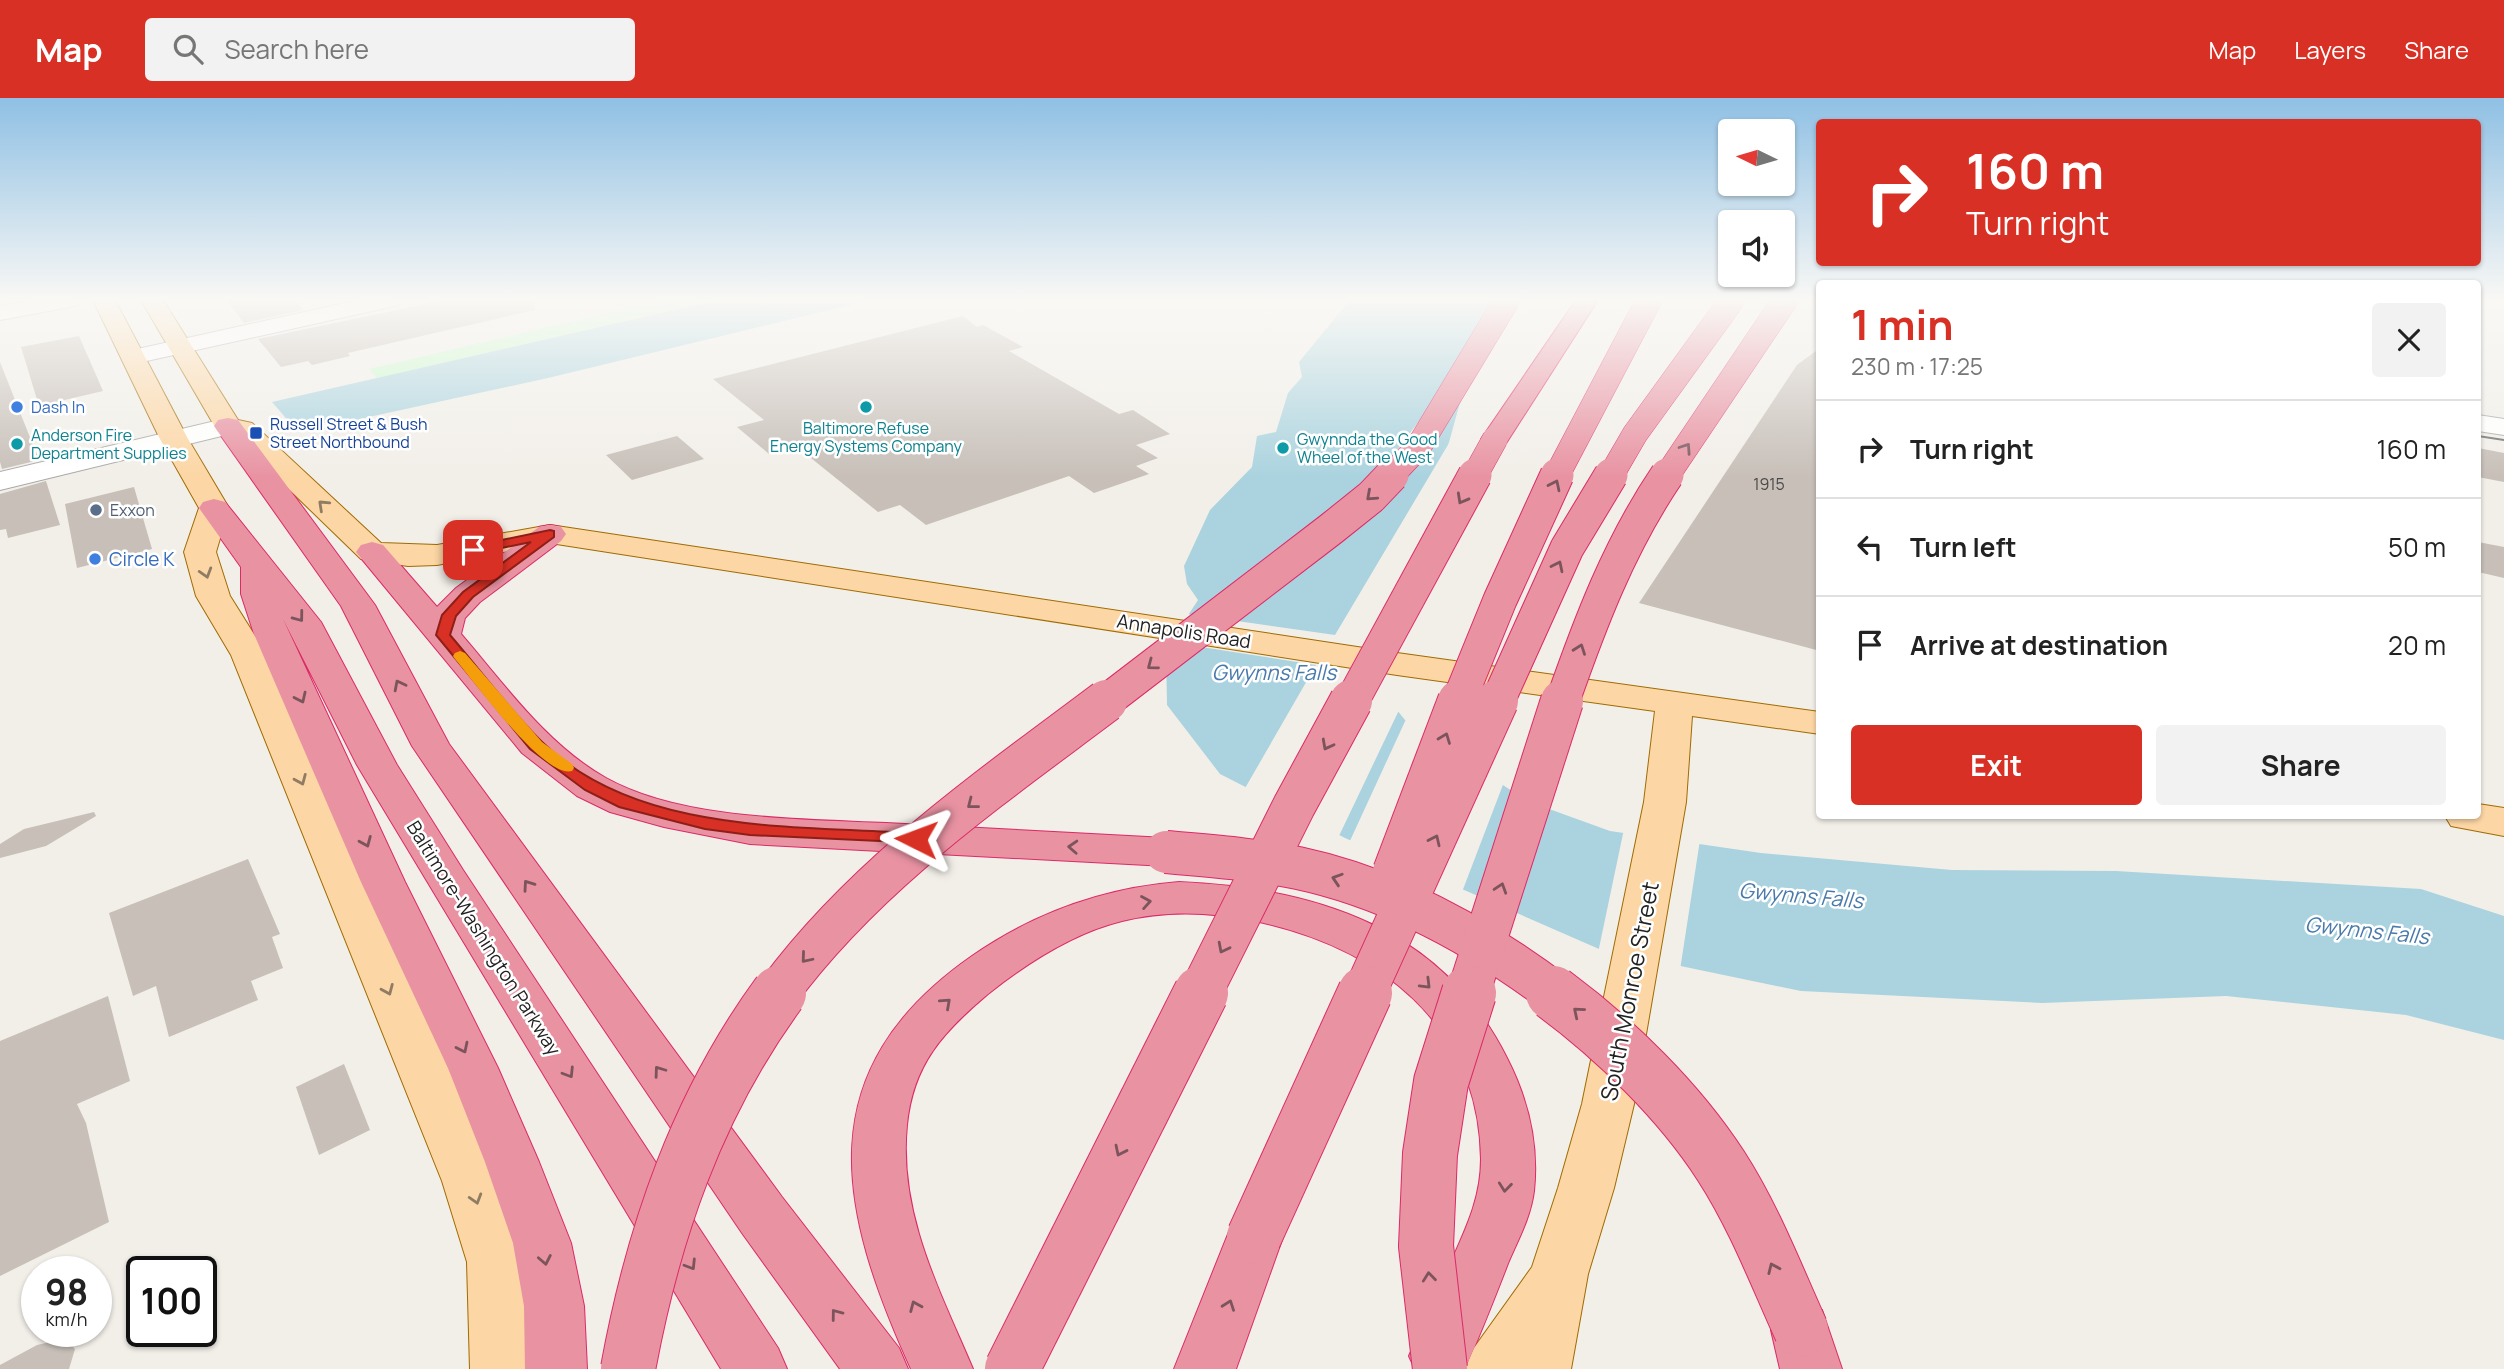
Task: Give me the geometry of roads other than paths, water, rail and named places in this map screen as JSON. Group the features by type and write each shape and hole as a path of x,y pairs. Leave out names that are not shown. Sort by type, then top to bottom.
{"highway":[{"path":"628,1369 654,1244 681,1168 712,1101 785,984 801,964 834,925 886,872 1371,497 1419,446 1471,359"},
{"path":"1495,439 1524,359"},
{"path":"1012,1369 1294,806 1495,439 1548,359"},
{"path":"1205,1369 1482,642 1563,467 1618,359"},
{"path":"1254,1237 1567,548 1635,434 1689,359"},
{"path":"1437,1369 1426,1247 1430,1154 1441,1082 1542,760 1595,608 1646,506 1745,359"},
{"path":"228,426 358,605 431,746 762,1215 877,1369"},
{"path":"214,508 256,565 258,594 271,634 358,773 383,882 473,1068 542,1243 554,1306 556,1369"},
{"path":"443,635 449,615 468,594 550,534"},
{"path":"372,552 536,746 591,787 625,803 705,823 750,830 1166,852 1244,860 1293,869 1371,890 1438,920 1507,961 1563,999 1613,1042 1672,1102 1721,1167 1760,1238 1801,1330 1811,1369"},
{"name":"Baltimore-Washington Parkway","path":"358,773 447,881 757,1369"},
{"path":"942,1369 893,1253 881,1189 878,1143 885,1100 902,1055 940,1008 991,965 1042,934 1091,913 1152,900 1207,898 1256,905 1343,930 1399,959 1451,1010 1486,1061 1503,1109 1508,1160 1503,1207 1437,1369"},
{"path":"1415,1369 1473,1278"}],"main road":[{"path":"133,359 174,439 214,508 200,552 213,596 248,655 470,1181 496,1262 501,1369"},
{"path":"189,359 228,426 243,429 372,552 408,556 437,555 550,534"},
{"name":"Annapolis Road","path":"550,534 1397,664 1816,722"},
{"name":"South Monroe Street","path":"1540,1369 1559,1274 1605,1116 1665,802 1674,704"},
{"name":"South Monroe Street","path":"1496,1369 1559,1274"}],"street":[{"path":"2481,423 2504,427"},
{"path":"0,481 228,426"}],"water":[{"path":"459,359 625,359 346,422 291,424 272,402"},
{"name":"Gwynns Falls","path":"1301,359 1481,359 1464,388 1448,446 1398,557 1376,684 1405,720 1527,801 1610,831 1761,853 1952,870 2116,871 2421,889 2504,916 2504,1040 2406,1015 2226,996 2042,1003 1801,991 1599,949 1345,838 1220,774 1167,705 1166,649 1198,600 1187,584 1184,566 1210,510 1252,467 1257,436 1276,432 1288,393 1302,377 1299,362"}],"tram line":[{"path":"2481,436 2504,440"}],"place":[{"name":"Dash In","path":"17,407"},
{"name":"Baltimore Refuse Energy Systems Company","path":"866,407"},
{"name":"Russell Street & Bush Street Northbound","path":"256,433"},
{"name":"Anderson Fire Department Supplies","path":"17,444"},
{"name":"Gwynnda the Good Wheel of the West","path":"1283,448"},
{"name":"Exxon","path":"96,510"},
{"name":"Circle K","path":"95,559"}]}
